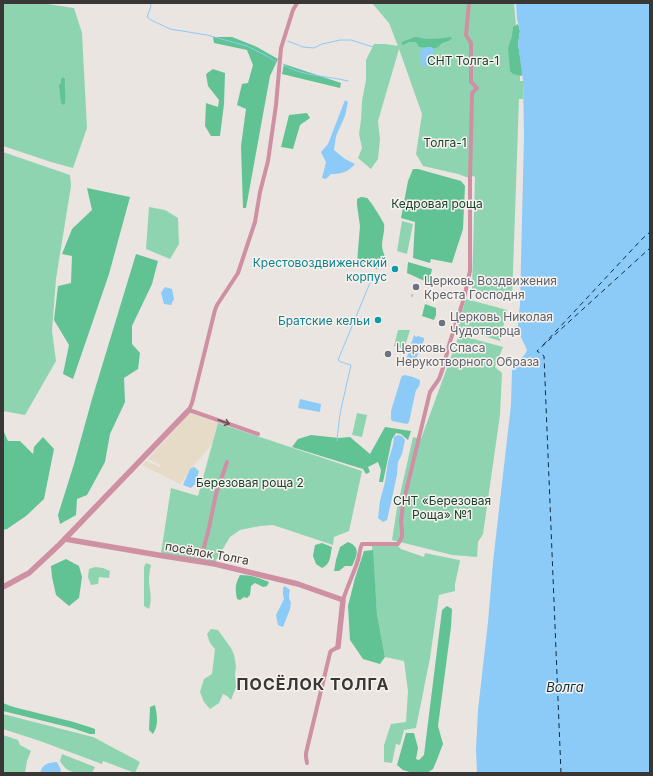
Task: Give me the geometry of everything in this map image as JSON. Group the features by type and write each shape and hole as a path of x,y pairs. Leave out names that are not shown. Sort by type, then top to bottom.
{"street":[{"path":"3,587 29,573 65,539 189,410 215,310 238,273 255,222 260,192 268,160 276,105 281,48 293,10 297,3"},
{"path":"307,763 306,753 330,653 338,647 343,600 358,561 362,544 398,544 401,539 403,504 430,392 438,380 464,298 470,271 472,93 477,88 472,82 471,43 466,35 469,3"},
{"path":"189,410 258,434"},
{"path":"200,562 216,494 227,462"},
{"name":"посёлок Толга","path":"65,539 222,565 298,584 343,600"}],"shaded area":[{"path":"190,413 218,423 212,444 180,484 142,465 146,461 160,467 161,465 148,459"}],"green space":[{"path":"3,3 41,3 74,8 82,33 87,128 73,168 3,146"},
{"name":"СНТ Толга-1","path":"372,3 514,3 520,81 523,81 523,99 519,99 512,300 472,289 475,177 470,175 469,178 423,166 416,154 422,114 399,49 378,121 380,139 378,159 371,169 358,158 362,148 359,134 362,101 366,80 366,60 374,44 398,46 389,23"},
{"path":"518,24 520,31 518,44 523,74 521,76 513,74 510,71 508,48 513,27"},
{"path":"213,37 232,37 257,47 278,59 270,76 246,208 243,208 241,146 246,109 237,105 242,84 248,83 253,65 247,50 214,43"},
{"path":"415,37 428,39 452,38 438,47 433,48 419,47 416,42 409,42 402,45 402,42"},
{"path":"284,64 341,83 340,88 282,74"},
{"path":"213,69 225,73 224,104 220,136 211,136 205,126 206,103 218,107 219,100 208,86 206,74"},
{"path":"63,77 65,79 64,105 61,103 59,85"},
{"path":"307,113 310,118 300,125 293,149 281,147 289,115"},
{"path":"3,152 70,175 71,186 56,279 52,331 56,361 25,415 3,411"},
{"name":"Кедровая роща","path":"413,169 418,169 461,181 465,186 463,229 452,263 431,259 430,263 413,258 415,222 401,218 408,181"},
{"path":"87,188 130,197 109,274 73,379 63,374 69,345 54,320 58,286 71,283 72,256 62,254 72,229 92,210"},
{"path":"361,197 369,200 384,224 382,246 386,259 382,267 377,269 357,262 360,226 357,199"},
{"path":"149,207 165,210 178,218 179,244 170,259 146,249"},
{"path":"402,221 413,224 407,254 397,251"},
{"path":"136,254 158,261 152,284 132,326 132,344 140,353 138,369 124,378 125,402 110,434 105,462 87,495 77,499 76,515 60,524 58,515"},
{"path":"408,262 432,269 429,283 407,273"},
{"path":"466,299 507,310 500,341 457,327"},
{"path":"425,304 436,308 434,320 422,316"},
{"path":"398,330 410,330 404,349 394,346"},
{"name":"СНТ «Березовая Роща» №1","path":"459,335 503,347 495,367 502,373 500,415 483,534 478,542 477,557 452,555 392,540 397,508 413,437 421,439"},
{"path":"357,413 367,415 362,437 352,435"},
{"name":"Березовая роща 2","path":"218,423 362,471 349,531 334,537 333,545 273,525 260,526 240,530 230,537 215,562 161,553 171,488 198,496"},
{"path":"385,427 411,431 408,440 401,434 396,433 392,439 383,482 379,482 381,470 378,462 368,467 370,472 366,474 363,469 292,447 298,439 311,435 339,438 350,437 370,454"},
{"path":"3,430 8,441 20,441 33,454 34,447 43,437 54,449 44,499 26,516 7,529 3,530"},
{"path":"348,542 355,546 357,552 354,562 352,566 345,566 339,571 334,571 340,547"},
{"path":"322,543 332,547 329,562 322,568 316,564 313,556 315,545"},
{"path":"372,546 398,546 401,549 424,557 425,553 460,561 455,591 439,595 430,658 416,728 404,730 400,745 396,744 392,763 384,762 384,745 391,724 406,722 408,691 404,661 385,657 377,614"},
{"path":"373,550 377,614 385,657 380,664 363,659 350,640 348,606 355,578 364,551"},
{"path":"66,559 79,566 82,577 79,598 69,606 56,595 51,566"},
{"path":"146,563 151,565 149,583 151,598 149,609 144,606 144,567"},
{"path":"95,567 110,571 109,578 99,577 98,584 91,585 88,577 89,569"},
{"path":"240,575 255,577 269,582 267,586 263,587 255,583 251,586 250,595 247,598 244,597 240,600 237,599 236,584"},
{"path":"447,606 452,609 451,627 438,726 443,744 433,769 427,773 413,773 403,770 397,765 406,733 414,733 418,748 416,759 419,760 424,755 442,610"},
{"path":"211,629 218,630 231,648 236,666 236,687 231,700 223,694 219,703 210,709 204,702 200,692 204,679 212,674 215,649 210,643 207,634"},
{"path":"3,703 16,708 87,726 95,729 95,734 90,734 72,728 3,711"},
{"path":"155,705 157,724 153,734 149,730 150,707"},
{"path":"3,714 93,737 140,762 135,773 103,761 102,764 3,729"},
{"path":"3,735 18,740 20,745 31,751 27,761 25,773 3,773"},
{"path":"62,754 95,767 92,773 74,772 66,769 60,761"}],"water":[{"name":"Волга","path":"516,3 650,3 650,773 477,773 476,750 478,710 511,405 512,370 527,350 518,331 520,305 524,135 523,81 518,44 520,31 517,19"},
{"path":"427,47 432,47 434,50 430,65 423,67 420,59 421,50"},
{"path":"345,100 348,102 345,116 336,136 334,150 345,159 355,164 344,172 331,174 326,179 322,178 326,162 321,152 328,144"},
{"path":"165,287 172,289 174,299 171,305 164,304 161,293"},
{"path":"414,335 416,337 418,336 424,338 424,340 416,359 413,360 407,357"},
{"path":"405,375 420,380 419,386 416,390 409,422 407,424 392,421 391,419 391,411 401,378"},
{"path":"300,399 321,404 320,412 298,408"},
{"path":"398,435 402,436 405,440 402,454 398,462 397,475 387,520 383,522 378,518 380,501 394,437"},
{"path":"194,467 199,471 195,484 191,488 183,485 190,469"},
{"path":"285,586 290,590 289,598 291,602 283,627 278,625 276,615 284,599 283,588"},
{"path":"57,762 61,770 60,773 40,773 46,764"}],"waterway":[{"path":"150,3 151,6 147,17 170,29 207,35 247,46 276,62"},
{"path":"288,41 303,47 314,48 322,44 340,40 351,40 373,47"},
{"path":"283,64 297,71 348,81"},
{"path":"337,441 341,409 351,365 338,360 370,283"}],"ferry route":[{"path":"543,345 650,232"},
{"path":"561,773 544,356 537,351 650,248"}],"place":[{"name":"Крестовоздвиженский корпус","path":"395,269"},
{"name":"Церковь Воздвижения Креста Господня","path":"416,287"},
{"name":"Братские кельи","path":"378,320"},
{"name":"Церковь Николая Чудотворца","path":"442,323"},
{"name":"Церковь Спаса Нерукотворного Образа","path":"388,354"}],"district":[{"name":"ПОСЁЛОК ТОЛГА","path":"313,684"}],"park label":[{"name":"Толга-1","path":"445,142"}]}
